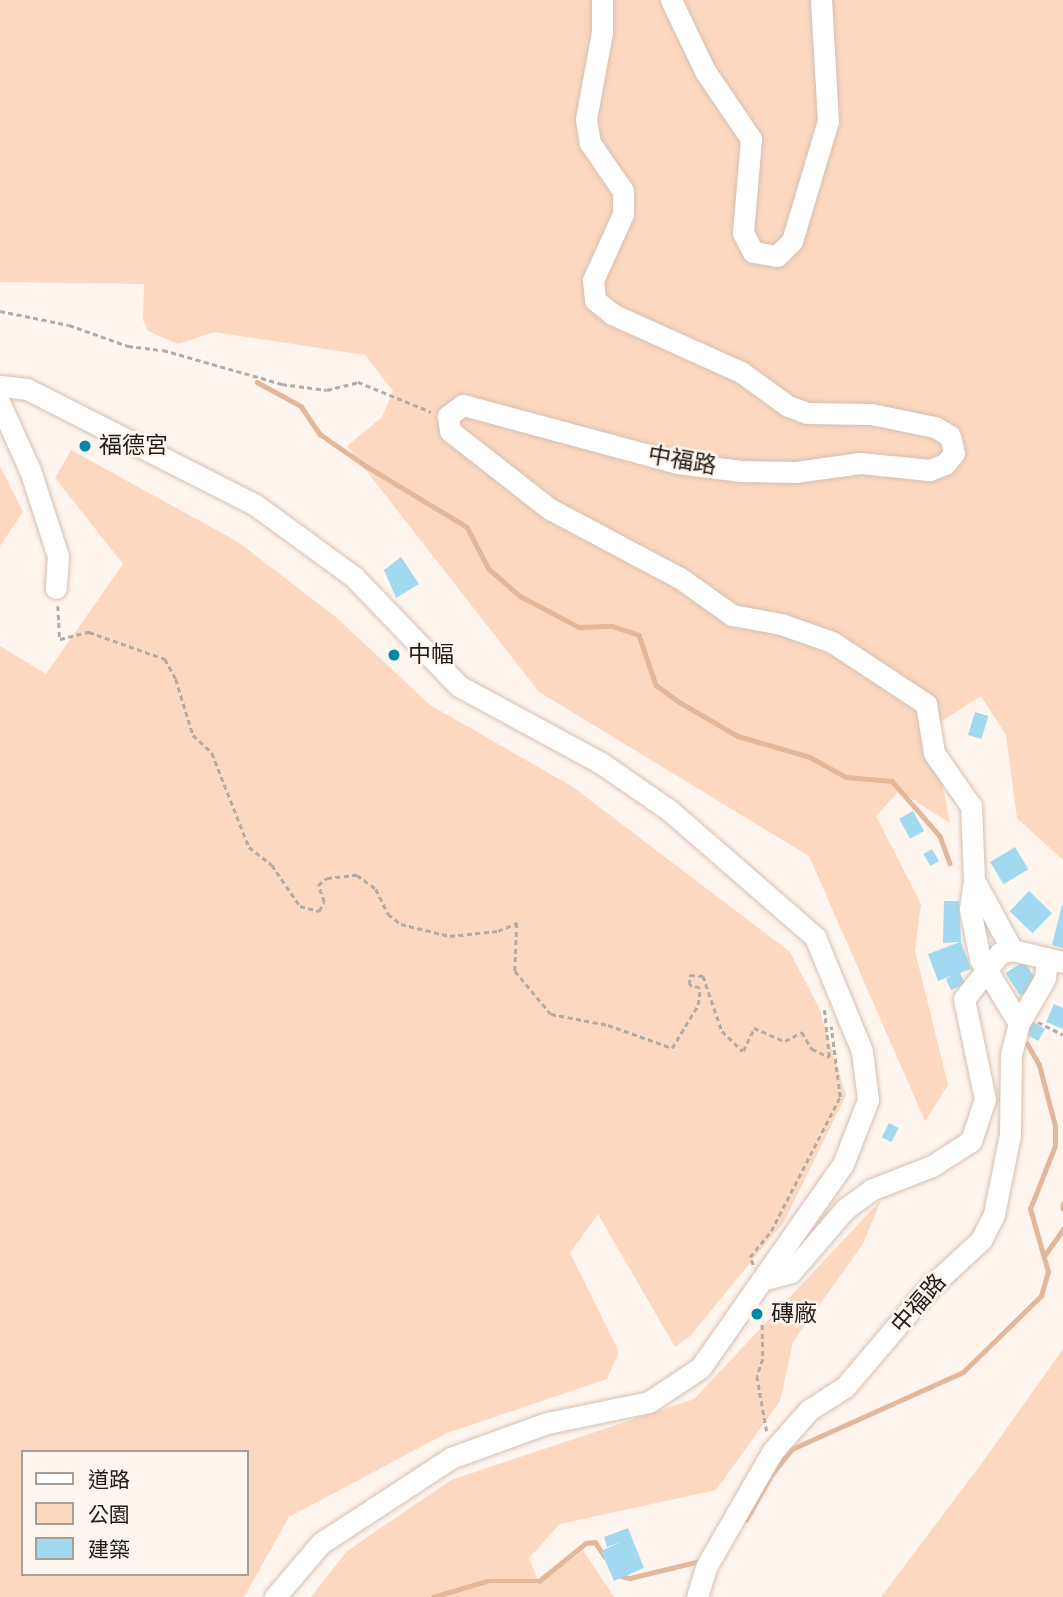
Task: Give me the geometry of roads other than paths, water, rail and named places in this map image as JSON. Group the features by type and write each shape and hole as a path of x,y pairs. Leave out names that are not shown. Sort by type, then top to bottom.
{"street":[{"name":"中福路","path":"602,0 602,32 586,119 590,143 623,191 623,214 593,281 595,300 612,314 741,372 788,406 807,413 872,414 935,426 950,436 954,453 945,464 929,470 860,463 795,472 741,471 678,463 463,405 448,416 450,431 550,509 680,578 732,615 781,624 832,642 926,704 934,753 971,806 974,880"},
{"path":"671,0 705,71 751,139 743,233 752,252 777,256 792,241 828,121 821,0"},
{"path":"0,386 27,389 254,504 354,577 459,686 601,762 669,810 815,937 862,1051 868,1100 863,1124 843,1164 715,1351 673,1390 620,1412 547,1423 451,1458 321,1543 275,1597"},
{"path":"0,404 30,470 58,556 56,588"},
{"path":"974,880 1012,950"},
{"path":"974,880 970,909 980,959 1022,1019"},
{"path":"762,1283 791,1272 845,1209 873,1189 932,1166 971,1140 985,1099 964,999 1000,953 1012,950 1055,961"},
{"name":"中福路","path":"697,1597 706,1567 772,1452 809,1410 845,1387 929,1288 981,1240 994,1214 1010,1135 1011,1055 1022,1019 1055,961"}],"waterway":[{"path":"257,382 301,406 320,434 366,466 467,527 489,569 520,596 579,627 612,626 639,635 656,685 681,703 738,736 810,757 846,777 892,781 940,836 950,863"},
{"path":"746,1520 771,1475 792,1449 963,1372 1041,1296 1048,1272 1030,1209 1055,1146 1055,1126 1039,1065 1027,1044"},
{"path":"1045,1255 1063,1229"},
{"path":"433,1597 487,1581 539,1581 586,1543 595,1542 605,1557"},
{"path":"621,1576 630,1578 700,1561"}],"place":[{"name":"福德宮","path":"85,446"},
{"name":"中幅","path":"394,655"},
{"name":"磚廠","path":"757,1314"}]}
